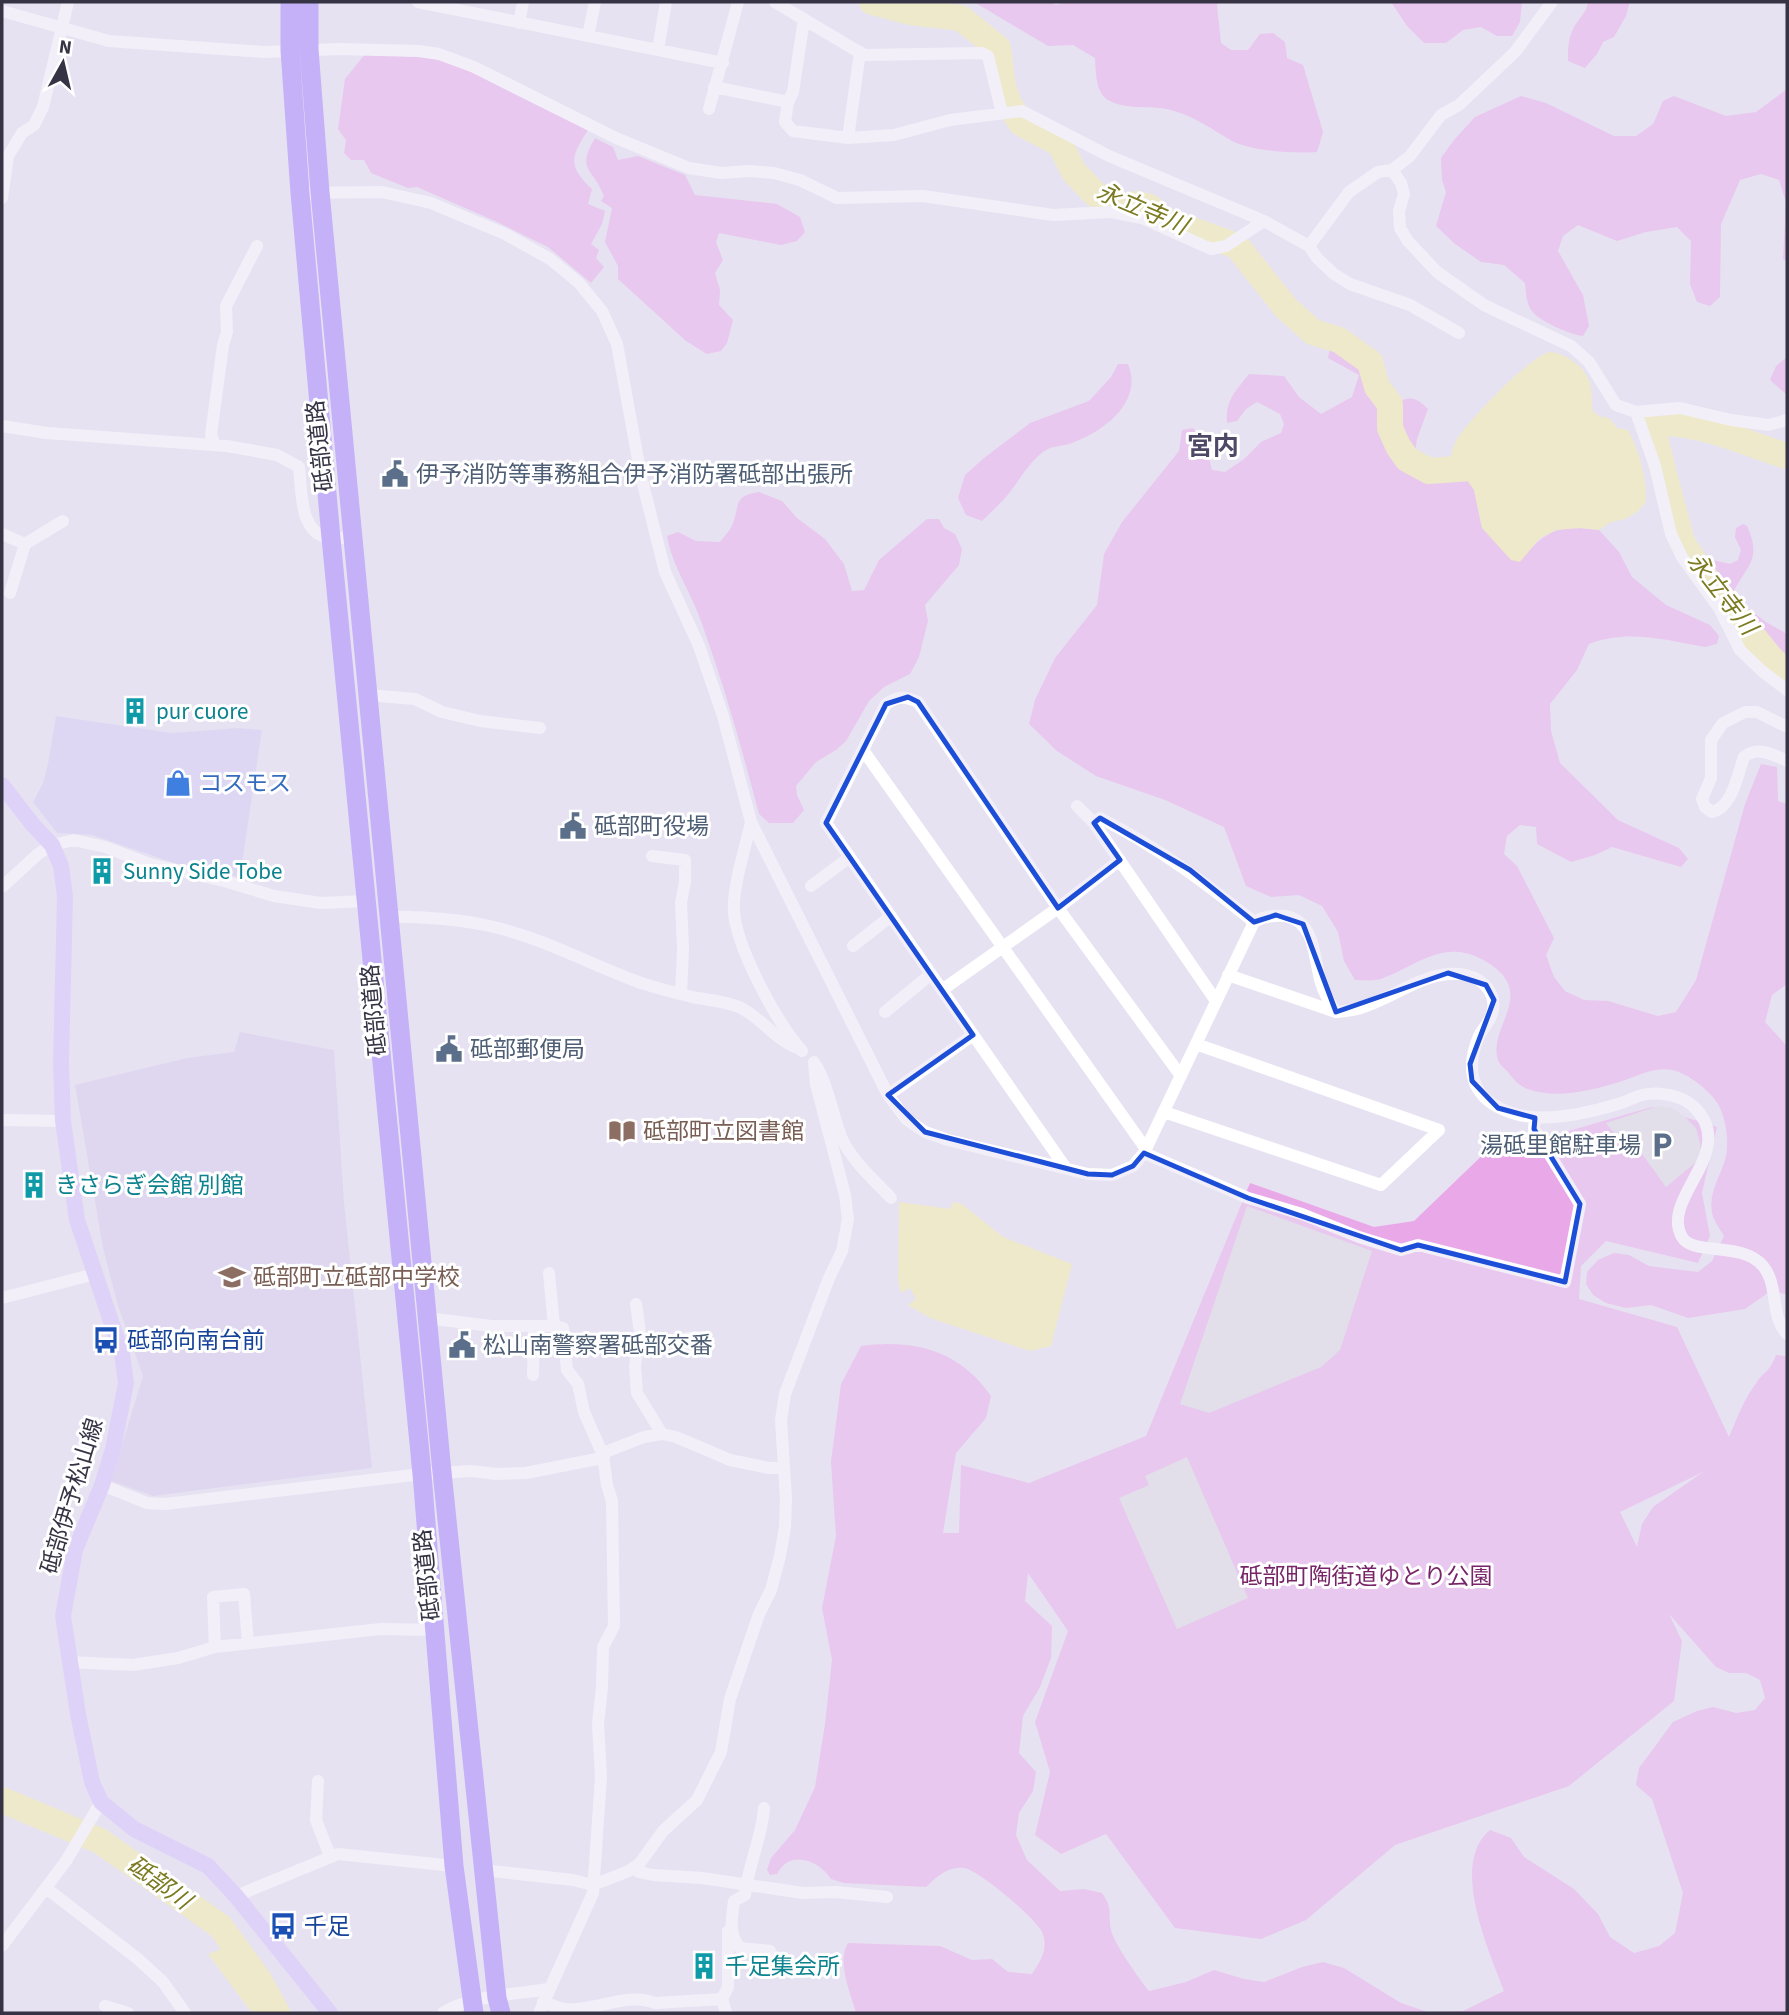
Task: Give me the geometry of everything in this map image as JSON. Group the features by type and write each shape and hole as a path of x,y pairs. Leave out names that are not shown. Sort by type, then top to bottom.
{"highway":[{"name":"砥部道路","path":"290,2 320,192 442,1472 482,1870 499,2005"},
{"name":"砥部道路","path":"309,2 299,50 300,193 422,1474 454,1866 472,2007"}],"main road":[{"name":"砥部伊予松山線","path":"2,785 52,845 61,866 65,896 62,1121 77,1220 121,1354 125,1383 113,1449 102,1485 75,1550 63,1616 92,1782 101,1802"},
{"path":"101,1802 134,1829 208,1866 236,1896 330,2013"}],"street":[{"path":"2,198 8,156 22,133 34,125 43,107 68,2"},
{"path":"418,2 450,5 519,23 723,62"},
{"path":"519,23 523,2"},
{"path":"589,36 595,2"},
{"path":"658,50 666,2"},
{"path":"709,109 737,2"},
{"path":"775,2 864,55 982,53 988,56 1005,113"},
{"path":"1309,246 1349,192 1378,172 1392,170 1410,156 1441,114 1460,105 1515,52 1552,2"},
{"path":"2,11 109,41 264,52 419,51 439,54 474,67 616,138 690,168 721,173 774,173 800,180 837,198 923,196 1053,215 1111,212 1142,218 1211,249 1226,246 1264,221"},
{"path":"804,19 793,92 788,102 785,122 793,131 848,138 894,135 950,120 1022,111 1109,156 1264,221 1309,246 1317,258 1342,279 1410,305 1459,333"},
{"path":"848,138 860,52"},
{"path":"714,87 788,102"},
{"path":"1392,170 1401,183 1404,194 1399,211 1401,228 1408,241 1437,272 1483,305 1571,346 1589,362 1616,405 1636,412 1680,408 1731,420 1768,425 1787,420"},
{"path":"300,193 382,192 431,203 493,229 550,259 579,283 603,310 617,344 641,476 665,572 699,646 723,716 751,822 888,1096 906,1119 925,1132 948,1140 1088,1174 1112,1175 1133,1166 1145,1151 1254,922 1262,917 1290,917 1303,924 1311,939 1326,996 1336,1012"},
{"path":"215,445 211,435 227,332 226,306 257,246"},
{"path":"1636,412 1655,466 1671,534 1682,557 1720,608 1740,650 1787,690"},
{"path":"2,426 47,433 215,445 277,455 299,467 308,522 315,533 331,538 353,537"},
{"path":"10,593 25,544 63,521"},
{"path":"2,534 25,544"},
{"path":"368,695 415,699 442,712 480,721 540,728"},
{"path":"1065,1167 826,823 886,705 896,697 908,697 918,702 1058,908 1181,1076"},
{"path":"1787,727 1757,712 1745,712 1723,723 1712,740 1711,778 1702,799 1705,807 1712,811 1720,810 1728,802 1744,757 1750,752 1757,750 1787,761"},
{"path":"863,750 1145,1151 1248,1198 1302,1214 1401,1250 1418,1245 1565,1282 1580,1203 1534,1129 1535,1118"},
{"path":"1077,806 1094,823 1216,1001"},
{"path":"1094,823 1100,818 1135,835 1190,870 1254,922"},
{"path":"751,822 734,912 744,948 762,989 800,1049 814,1062 826,1083 842,1139 855,1160 891,1198"},
{"path":"2,887 38,854 52,845 74,840 106,847 150,864 274,896 321,904 366,901 390,917 408,916 483,924 513,932 565,950 640,983 732,1004 767,1025 787,1045 800,1049"},
{"path":"652,856 685,860 681,903 681,994"},
{"path":"811,886 850,857"},
{"path":"942,990 1058,908 1120,860"},
{"path":"853,946 891,916"},
{"path":"1228,975 1336,1012 1356,1009 1448,973 1469,976 1486,985 1494,1000 1492,1015 1479,1036 1471,1064 1472,1081 1483,1097 1498,1108 1535,1118 1561,1116 1618,1104 1644,1094 1667,1094 1691,1104 1705,1122 1708,1141 1704,1162 1677,1218 1682,1237 1691,1247 1724,1249 1749,1255 1764,1266 1772,1284 1779,1322 1787,1334"},
{"path":"885,1012 931,974"},
{"path":"888,1096 973,1035"},
{"path":"1164,1112 1381,1185 1439,1130 1196,1044"},
{"path":"482,1870 573,1880 593,1885 634,1868 663,1831 697,1800 721,1752 730,1699 759,1614 771,1590 780,1556 786,1508 781,1420 785,1394 842,1251 848,1219 845,1195 816,1084 814,1062"},
{"path":"2,1120 62,1121"},
{"path":"549,1273 554,1325"},
{"path":"2,1298 95,1274"},
{"path":"636,1304 639,1332 635,1366 637,1393 662,1434"},
{"path":"427,1318 491,1326 554,1325 563,1328 566,1370 578,1384 584,1412 603,1455 612,1501 614,1626 603,1647 598,1724 601,1777 593,1893 541,2008 575,2010 613,2001 645,1999 655,2003 723,1999"},
{"path":"533,1376 534,1326"},
{"path":"638,1342 697,1337"},
{"path":"102,1485 148,1503 165,1504 442,1472 526,1473 597,1459 644,1437 662,1434 677,1437 730,1460 783,1468"},
{"path":"215,1647 213,1597 244,1594 248,1643"},
{"path":"69,1662 133,1665 178,1658 215,1647 248,1643 382,1629 435,1630"},
{"path":"318,1781 316,1820 330,1856"},
{"path":"4,1939 66,1861 101,1802"},
{"path":"764,1808 745,1895 734,1901 731,1921 733,1940 740,1948 770,1951"},
{"path":"236,1896 338,1854 454,1866"},
{"path":"634,1868 653,1875 702,1878 803,1893 835,1892 887,1897"},
{"path":"725,1882 729,1950 728,1987 723,1999 726,2013"},
{"path":"46,1888 138,1959 163,1982 185,2013"},
{"path":"443,2013 456,2004 472,2007 499,2005 549,1989"},
{"path":"105,2006 128,2013"}],"highlighted area":[{"path":"908,697 918,702 1058,908 1120,860 1094,823 1100,818 1190,870 1254,922 1276,915 1303,924 1336,1012 1448,973 1486,985 1494,1000 1470,1064 1472,1081 1498,1108 1535,1118 1534,1129 1580,1204 1565,1282 1418,1245 1401,1250 1248,1198 1144,1153 1133,1166 1112,1175 1088,1174 925,1132 888,1095 973,1035 826,823 886,704"}],"shaded area":[{"path":"1549,352 1570,359 1586,374 1591,388 1593,412 1609,418 1617,428 1628,430 1642,465 1646,502 1637,512 1599,530 1556,530 1539,539 1520,562 1511,560 1482,528 1474,490 1464,476 1450,474 1448,471 1455,443 1474,418 1514,377"},
{"path":"56,716 172,733 238,728 262,730 240,877 174,863 92,835 57,833 33,802 43,783"},
{"name":"砥部町立砥部中学校","path":"240,1032 334,1050 344,1202 372,1468 153,1496 111,1481 143,1376 118,1306 103,1248 75,1085 187,1058 234,1052"},
{"name":"湯砥里館駐車場","path":"1658,1106 1672,1108 1684,1116 1696,1128 1700,1143 1701,1158 1666,1187 1637,1147 1629,1152 1606,1123"},
{"path":"899,1202 950,1209 953,1202 962,1204 1003,1237 1072,1264 1051,1346 1030,1351 930,1318 908,1305 916,1299 910,1288 901,1293 898,1281"},
{"path":"1247,1206 1372,1251 1340,1350 1321,1367 1209,1413 1180,1404"},
{"path":"1187,1457 1248,1598 1177,1629 1119,1498 1149,1485 1145,1476"},
{"path":"243,1941 292,2013 252,2013 208,1954"}],"green space":[{"path":"974,2 1051,2 1056,5 1067,2 1219,2 1217,5 1221,43 1231,50 1248,50 1260,34 1273,33 1285,42 1287,58 1303,65 1323,132 1317,152 1285,152 1250,147 1232,141 1182,114 1166,109 1125,106 1110,101 1099,88 1095,58 1073,45 1048,46"},
{"path":"1391,2 1522,2 1520,22 1512,36 1497,36 1481,27 1463,30 1446,43 1424,43 1407,26"},
{"path":"1588,2 1630,2 1626,16 1614,37 1603,42 1585,68 1568,61 1568,52 1572,31"},
{"path":"365,54 437,58 473,72 588,130 575,154 575,167 592,189 588,204 605,211 602,224 591,244 599,250 596,258 604,267 591,283 548,247 417,187 408,188 371,173 364,160 351,160 344,153 346,140 338,129 345,79"},
{"path":"1787,89 1787,261 1783,259 1786,202 1779,180 1761,174 1740,180 1721,224 1720,297 1710,306 1697,302 1690,284 1691,241 1677,227 1646,232 1617,241 1578,225 1563,236 1558,251 1583,295 1589,326 1583,336 1541,319 1529,305 1525,283 1504,265 1481,262 1455,244 1436,226 1446,192 1442,180 1441,158 1475,117 1521,96 1546,103 1614,136 1636,136 1653,124 1663,101 1674,96 1726,116 1756,112"},
{"path":"595,138 613,147 618,160 638,156 685,175 695,195 777,204 800,217 805,232 797,241 781,245 719,233 716,242 723,260 715,273 720,290 719,305 733,320 727,343 721,351 707,354 686,341 618,279 618,266 605,242 612,208 601,201 604,196 586,163"},
{"path":"1330,348 1343,349 1368,364 1380,402 1394,403 1414,399 1428,409 1417,439 1414,458 1426,476 1464,476 1474,489 1482,528 1520,561 1538,542 1554,532 1573,528 1599,530 1619,552 1632,577 1666,605 1710,625 1719,636 1717,644 1705,647 1632,637 1618,637 1589,644 1577,670 1550,704 1551,731 1560,763 1618,820 1679,848 1688,859 1681,867 1612,847 1571,862 1537,844 1536,827 1520,825 1507,836 1504,854 1517,866 1554,938 1546,955 1554,977 1565,991 1584,1000 1608,1001 1658,1016 1676,1012 1696,980 1745,804 1761,764 1777,767 1778,801 1787,804 1787,984 1772,995 1765,1022 1787,1046 1787,1295 1772,1290 1745,1309 1688,1318 1651,1305 1626,1308 1606,1303 1593,1295 1586,1284 1587,1272 1598,1260 1614,1253 1629,1255 1649,1266 1698,1272 1712,1261 1724,1236 1714,1218 1711,1205 1727,1144 1723,1116 1710,1094 1685,1075 1665,1069 1572,1093 1538,1092 1522,1086 1498,1060 1497,1047 1508,1010 1509,985 1501,973 1485,961 1470,954 1444,953 1431,956 1381,979 1355,980 1344,961 1338,932 1322,906 1299,895 1271,897 1246,886 1224,827 1165,800 1096,776 1057,751 1029,724 1035,700 1055,658 1097,605 1104,554 1122,522 1179,451 1182,430 1193,428 1207,449 1212,470 1225,472 1244,459 1261,442 1281,433 1284,424 1280,414 1257,402 1246,409 1237,421 1227,423 1230,402 1249,374 1284,376 1299,397 1321,414 1352,397 1359,375 1328,358"},
{"path":"1787,357 1787,395 1770,380 1776,366"},
{"path":"1118,364 1128,364 1131,378 1125,404 1117,414 1082,439 1042,453 982,521 966,515 958,498 965,475 1030,423 1089,401 1111,377"},
{"path":"759,492 782,501 797,518 825,539 844,564 852,591 864,590 879,560 927,519 939,519 944,528 955,534 962,549 959,565 925,605 928,621 919,657 910,674 884,687 869,701 846,741 816,762 796,786 804,810 793,823 769,823 759,814 717,669 697,610 673,558 667,536 678,532 696,541 720,542 732,526 742,498"},
{"path":"1743,524 1747,526 1751,537 1753,554 1734,591 1736,600 1787,634 1787,684 1765,659 1709,579 1708,569 1713,560 1730,564 1738,560 1741,550 1735,537 1736,528"},
{"name":"砥部町陶街道ゆとり公園","path":"1652,1107 1717,1127 1702,1193 1710,1236 1698,1263 1606,1241 1581,1266 1579,1299 1677,1327 1729,1437 1748,1395 1776,1355 1786,1356 1787,1359 1787,2013 856,2013 844,1968 843,1959 848,1943 940,1946 972,1960 992,1959 1008,1972 1032,1974 1045,1945 1039,1927 1020,1908 982,1877 964,1868 947,1870 926,1887 844,1883 831,1879 812,1862 804,1860 789,1862 782,1866 777,1874 770,1875 767,1870 771,1858 795,1830 815,1787 832,1660 822,1608 836,1536 831,1462 841,1384 861,1346 899,1344 934,1351 965,1368 991,1396 986,1418 956,1453 943,1533 959,1533 961,1465 1029,1483 1146,1436 1250,1183 1374,1227 1414,1221 1493,1145 1558,1134","holes":["1703,1472 1653,1507 1642,1524 1637,1547 1620,1512","1028,1573 1068,1631 1035,1722 1050,1772 1035,1835 1061,1854 1106,1834 1175,1928 1261,1939 1306,1920 1395,1845 1569,1786 1674,1701 1682,1641 1669,1614 1716,1667 1729,1673 1746,1673 1760,1680 1765,1698 1755,1710 1736,1713 1713,1707 1673,1722 1639,1768 1636,1785 1652,1799 1683,1893 1675,1933 1659,1946 1634,1953 1610,1937 1598,1914 1574,1889 1524,1857 1511,1838 1490,1830 1478,1845 1473,1863 1472,1885 1482,1931 1504,1991 1463,2011 1428,2012 1401,2003 1344,1968 1323,1962 1264,1982 1214,1970 1186,1982 1149,1991 1113,1936 1109,1907 1102,1893 1084,1889 1060,1891 1027,1860 1016,1835 1019,1813 1033,1791 1036,1772 1019,1753 1023,1716 1040,1687 1051,1658 1052,1626 1025,1601"]}],"waterway":[{"name":"永立寺川","path":"872,2 910,12 961,18 998,48 1003,87 1009,104 1021,123 1060,144 1074,172 1095,194 1121,206 1138,204 1150,207 1161,219 1237,246 1286,308 1313,332 1339,340 1370,362 1377,387 1390,404 1390,428 1407,459 1429,471 1485,467"},
{"path":"1652,424 1668,423 1702,428 1787,456"},
{"name":"永立寺川","path":"1651,424 1682,542 1701,572 1787,674"},
{"name":"砥部川","path":"2,1800 100,1841 220,1926 259,1980 277,2013"}],"place":[{"name":"伊予消防等事務組合伊予消防署砥部出張所","path":"395,474"},
{"name":"pur cuore","path":"135,711"},
{"name":"コスモス","path":"178,783"},
{"name":"砥部町役場","path":"573,826"},
{"name":"Sunny Side Tobe","path":"102,871"},
{"name":"砥部郵便局","path":"449,1049"},
{"name":"砥部町立図書館","path":"622,1131"},
{"name":"湯砥里館駐車場","path":"1662,1145"},
{"name":"きさらぎ会館 別館","path":"34,1185"},
{"name":"砥部町立砥部中学校","path":"232,1277"},
{"name":"砥部向南台前","path":"106,1340"},
{"name":"松山南警察署砥部交番","path":"462,1345"},
{"name":"千足","path":"283,1926"},
{"name":"千足集会所","path":"704,1966"}],"district":[{"name":"宮内","path":"1213,446"}]}
